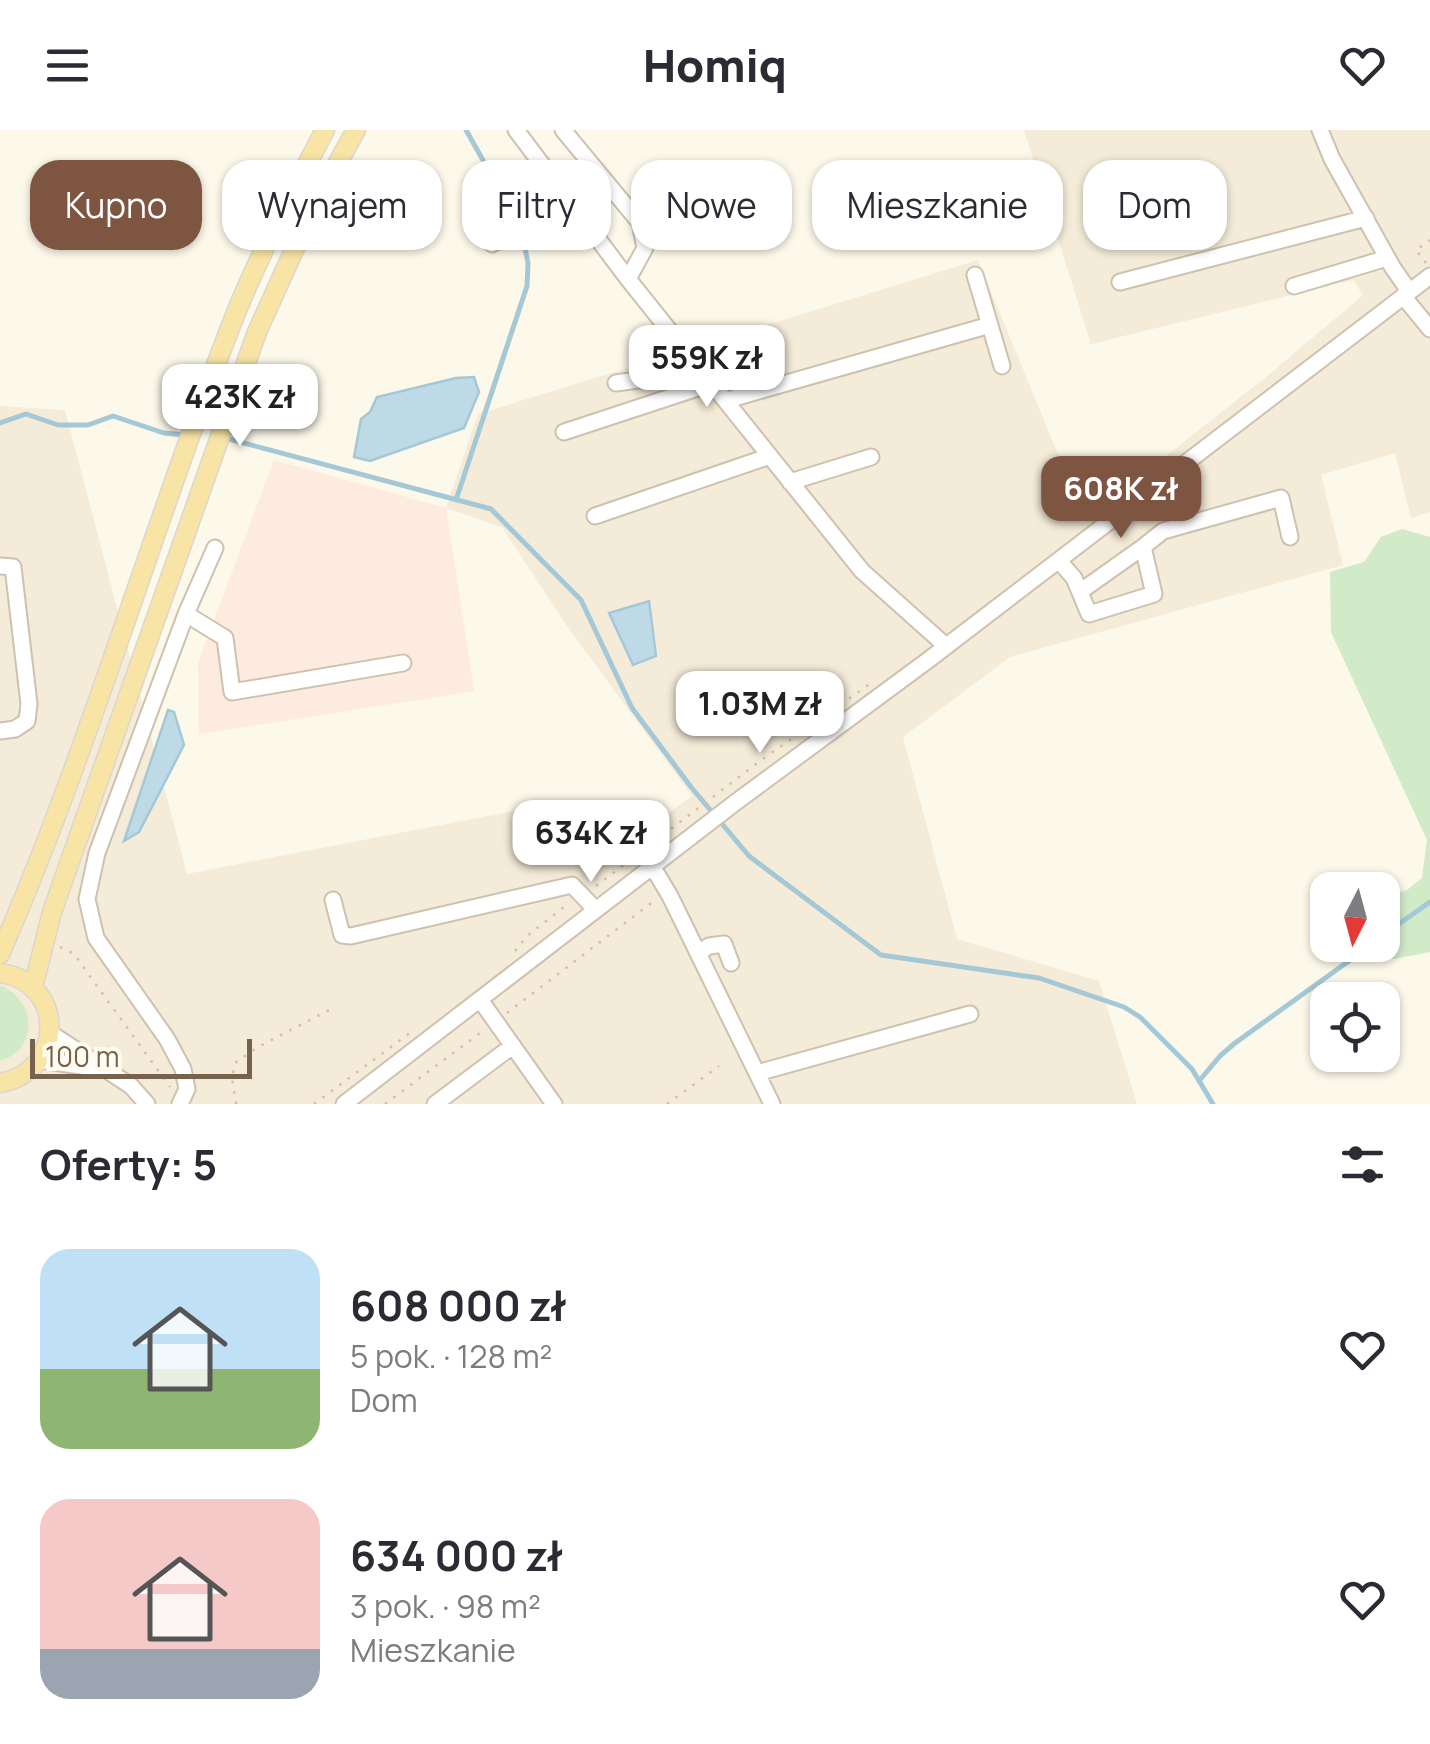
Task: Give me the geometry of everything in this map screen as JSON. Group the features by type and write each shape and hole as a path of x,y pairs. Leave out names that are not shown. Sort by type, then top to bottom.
{"main road":[{"path":"0,954 61,802 254,270 325,130"},
{"path":"33,988 52,912 231,405 282,273 356,130"},
{"path":"0,973 21,979 33,988 49,1016 50,1033 40,1060 28,1073 0,1084"}],"street":[{"path":"516,130 538,160"},
{"path":"563,130 640,223 646,248 628,279"},
{"path":"1320,130 1332,160 1430,330"},
{"path":"1120,282 1366,218"},
{"path":"606,250 862,571 946,646"},
{"path":"1294,286 1387,258"},
{"path":"975,275 1002,366"},
{"path":"344,1104 1430,276"},
{"path":"727,400 990,325"},
{"path":"616,383 674,375 698,364"},
{"path":"564,432 713,383"},
{"path":"595,516 770,456"},
{"path":"790,482 871,457"},
{"path":"1081,592 1163,531 1281,498 1290,536"},
{"path":"1059,561 1081,592 1088,614 1154,594 1143,547"},
{"path":"182,1100 186,1078 178,1058 96,938 87,900 97,853 186,614 215,548"},
{"path":"0,731 15,729 27,721 29,704 6,567"},
{"path":"186,614 225,638 232,692 403,663"},
{"path":"652,866 772,1104"},
{"path":"334,900 342,935 351,936 572,885 595,910"},
{"path":"698,953 709,946 724,944 731,963"},
{"path":"480,1001 554,1104"},
{"path":"757,1073 970,1014"},
{"path":"50,1033 131,1086 147,1104"},
{"path":"436,1104 511,1047"},
{"path":"40,1060 106,1070"}],"path":[{"path":"1430,240 1416,250 1430,268"},
{"path":"510,958 527,936 866,686"},
{"path":"386,1104 667,890"},
{"path":"60,948 74,954 182,1100"},
{"path":"236,1104 232,1078 235,1063 335,1007"},
{"path":"314,1104 414,1030"},
{"path":"667,1104 720,1066"}],"shaded area":[{"path":"1024,130 1430,130 1430,512 1411,518 1395,453 1321,475 1343,565 1010,657 903,737 957,939 1099,981 1137,1104 0,1104 0,406 65,410 187,874 535,807 591,870 692,796 567,626 502,527 446,508 478,414 978,260 1085,520 1363,295 1353,280 1091,344 1062,250 1063,160 1033,160"},
{"path":"274,460 446,508 474,691 199,734 198,663"}],"green space":[{"path":"1402,529 1430,537 1430,952 1400,958 1400,892 1422,878 1427,840 1331,632 1330,572 1364,562 1381,537"},
{"path":"0,985 21,1002 28,1024 22,1046 0,1061"}],"water":[{"path":"474,377 479,392 464,428 370,461 354,457 361,419 370,412 377,397"},
{"path":"649,601 656,656 633,665 609,613"},
{"path":"168,710 174,712 184,745 139,832 124,841"}],"waterway":[{"path":"466,130 483,160"},
{"path":"456,500 527,286 525,250"},
{"path":"0,423 26,414 58,425 88,425 113,416 164,433 185,435"},
{"path":"225,438 491,509 581,600 632,708 749,856 881,955 1039,978 1124,1007 1140,1017 1192,1069 1213,1104"},
{"path":"1400,923 1430,902"},
{"path":"1199,1081 1235,1043 1347,962"}]}
